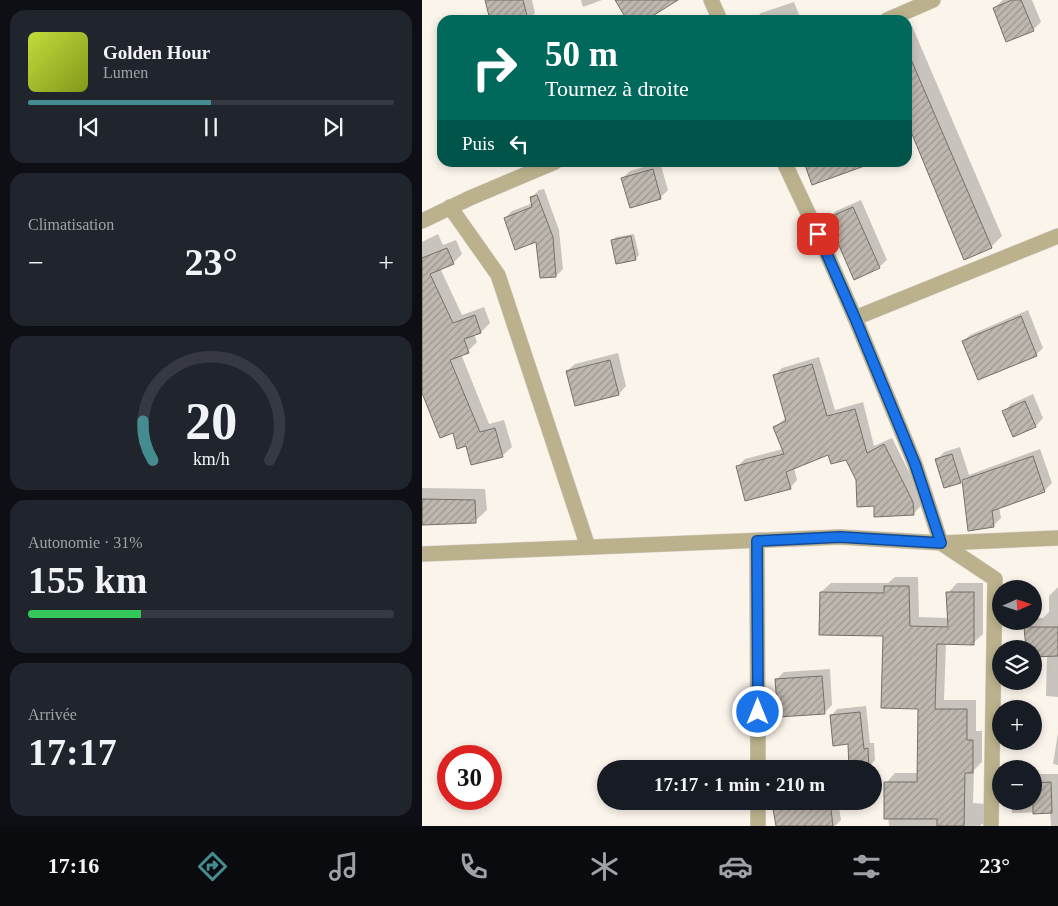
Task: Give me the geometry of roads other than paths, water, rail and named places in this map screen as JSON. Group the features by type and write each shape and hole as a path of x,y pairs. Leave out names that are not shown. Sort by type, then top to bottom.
{"street":[{"path":"711,0 718,15"},
{"path":"898,15 933,0"},
{"path":"422,221 542,167"},
{"path":"786,167 855,318 915,464 941,543 995,579 991,826"},
{"path":"450,207 498,275 588,547"},
{"path":"855,318 1058,236"},
{"path":"422,554 840,537 941,543 1058,538"},
{"path":"757,541 758,760"},
{"path":"758,810 758,826"}]}
